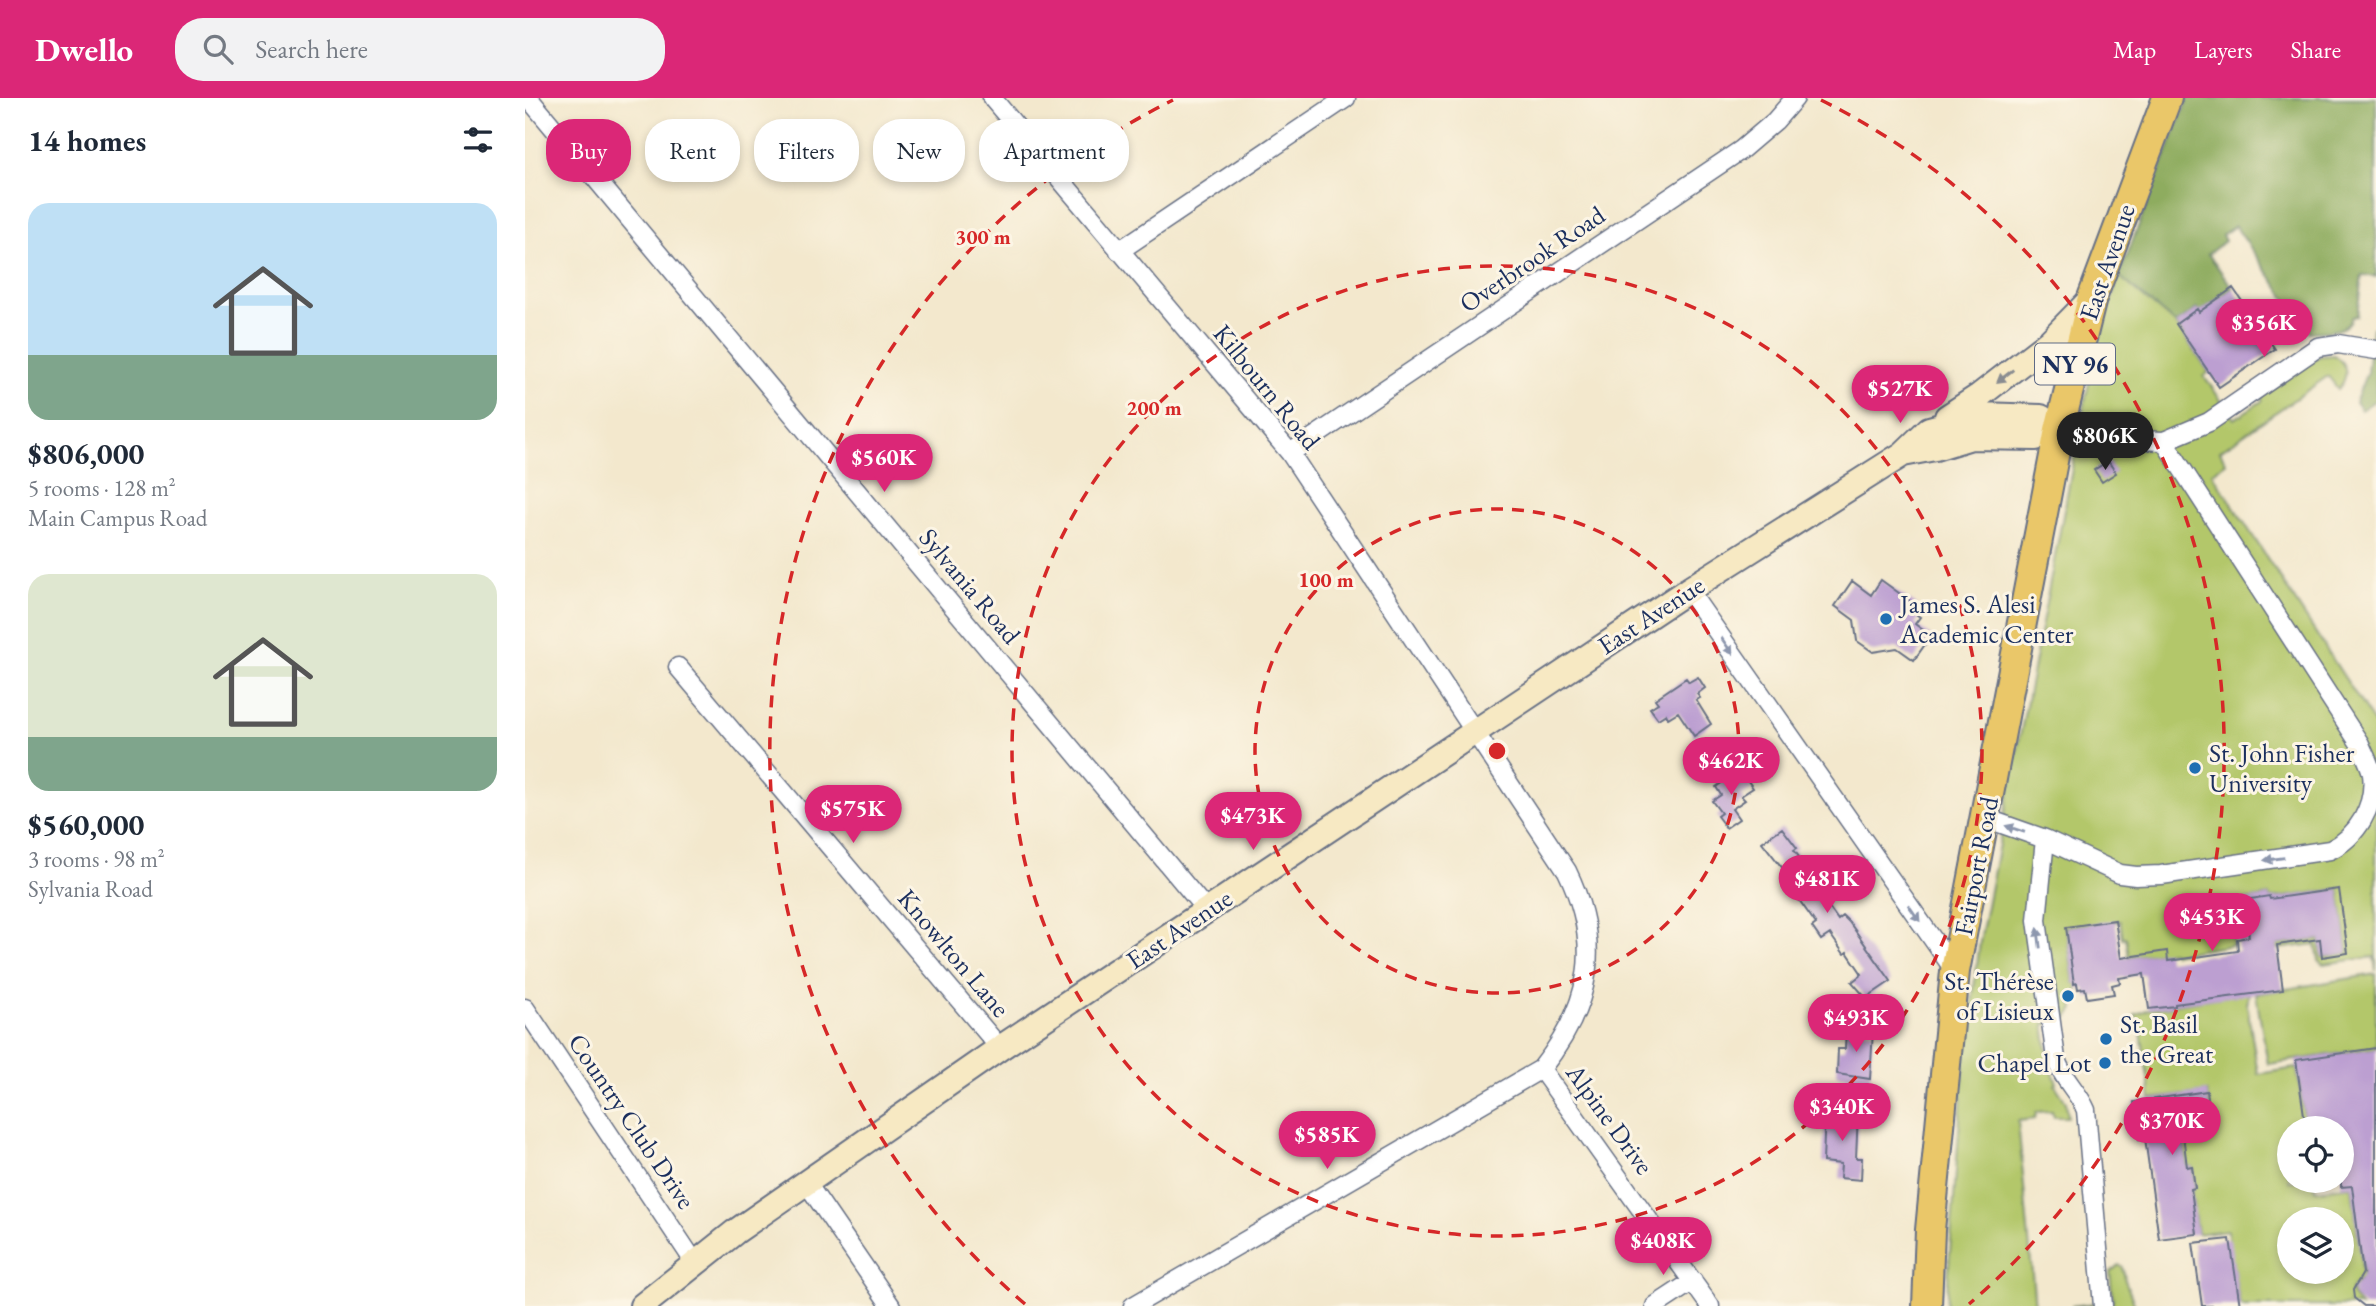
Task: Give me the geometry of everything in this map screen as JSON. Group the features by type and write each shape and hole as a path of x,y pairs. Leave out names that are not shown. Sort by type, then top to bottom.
{"main road":[{"name":"East Avenue","path":"2059,430 2092,298 2167,98"},
{"name":"NY 96","path":"1929,429 1979,396 2050,341 2092,298"},
{"name":"East Avenue","path":"653,1302 695,1263 806,1182 1000,1048 1688,590 1903,454 1929,429 1981,415 2041,417 2059,430"},
{"name":"East Avenue","path":"1903,454 1971,437 2036,438 2059,430"},
{"name":"Fairport Road","path":"1927,1306 1930,1230 1955,971 2059,430"}],"street":[{"name":"Kilbourn Road","path":"992,98 1290,453 1474,731"},
{"path":"1119,251 1346,98"},
{"name":"Overbrook Road","path":"1290,453 1741,150 1776,121 1795,98"},
{"name":"Sylvania Road","path":"531,101 1207,911"},
{"path":"2059,430 2137,442 2164,441 2209,422 2318,347 2338,344 2376,350"},
{"path":"1985,818 2045,839 2120,874 2145,876 2320,852 2340,845 2360,827 2369,809 2373,776 2353,733 2164,441"},
{"path":"1688,590 1955,971"},
{"name":"Knowlton Lane","path":"678,667 1000,1048"},
{"name":"Alpine Drive","path":"1474,731 1567,872 1578,893 1585,918 1588,956 1583,989 1557,1049 1541,1069 1710,1306"},
{"path":"2045,839 2037,902 2038,934 2056,1059 2060,1072 2079,1096 2086,1110 2103,1306"},
{"name":"Country Club Drive","path":"525,1008 695,1263"},
{"path":"1133,1306 1541,1069"},
{"path":"806,1182 891,1306"},
{"path":"1655,1306 1693,1280"}],"green space":[{"path":"2188,98 2376,98 2376,277 2362,275 2357,316 2352,317 2345,326 2340,329 2310,332 2235,226 2222,235 2225,241 2208,254 2233,288 2199,313 2197,309 2176,324 2119,276"},
{"path":"2119,276 2176,324 2209,372 2204,376 2234,419 2262,401 2262,395 2320,356 2334,355 2344,367 2345,376 2338,389 2328,376 2220,451 2226,463 2212,473 2376,726 2376,971 2374,957 2323,964 2319,960 2316,944 2277,949 2276,945 2320,939 2322,957 2348,953 2339,889 2244,900 2245,912 2229,915 2233,945 2173,954 2172,951 2129,957 2120,921 2066,927 2074,983 2077,983 2078,989 2072,998 2074,1009 2065,1021 2044,1024 2049,1063 2057,1083 2055,1085 2066,1102 2068,1117 2054,1117 2052,1111 2036,1112 2035,1119 2018,1121 2035,1306 1946,1306 1964,1064 1980,942 2087,392 2096,349"},
{"path":"2372,328 2376,329 2376,400 2361,410 2355,402 2367,372"},
{"path":"2376,974 2376,1048 2268,1064 2256,994"},
{"path":"2249,993 2247,1005 2258,1074 2297,1068 2304,1116 2277,1116 2277,1193 2353,1193 2363,1280 2358,1280 2351,1290 2360,1306 2240,1306 2227,1230 2197,1234 2191,1189 2195,1188 2192,1167 2187,1167 2183,1134 2212,1129 2207,1092 2151,1099 2140,1025 2135,1015 2149,1009"},
{"path":"2119,1265 2123,1268 2135,1306 2071,1306 2113,1301 2110,1272"}],"building":[{"path":"2233,288 2275,349 2219,387 2176,324 2197,309 2199,312"},
{"path":"2108,461 2116,473 2102,482 2094,470"},
{"name":"James S. Alesi Academic Center","path":"1881,580 1921,609 1915,624 1931,636 1914,660 1897,648 1873,652 1857,641 1854,620 1835,606 1852,581 1871,595"},
{"path":"1698,677 1705,688 1697,694 1700,698 1696,700 1711,724 1694,736 1678,712 1668,718 1666,714 1658,719 1650,708 1658,703 1655,699 1686,678 1689,682"},
{"path":"1740,770 1753,788 1741,796 1745,800 1732,809 1739,819 1726,828 1717,816 1721,813 1712,801 1721,795 1716,787"},
{"path":"1782,828 1797,848 1794,850 1799,857 1797,858 1824,893 1821,896 1838,920 1843,916 1849,922 1891,981 1866,998 1852,982 1862,974 1830,934 1821,940 1812,927 1816,924 1790,887 1795,884 1762,842"},
{"path":"2339,889 2348,953 2322,957 2320,939 2277,945 2283,990 2149,1009 2144,974 2119,978 2120,983 2112,985 2114,994 2087,998 2085,988 2078,989 2077,983 2074,984 2066,927 2115,920 2121,958 2167,951 2168,961 2238,951 2237,939 2249,937 2244,900"},
{"path":"1846,1029 1873,1031 1870,1079 1837,1074 1838,1049 1845,1049"},
{"path":"2376,1048 2376,1306 2364,1306 2354,1298 2353,1290 2363,1273 2353,1193 2354,1116 2304,1116 2296,1060"},
{"path":"2207,1091 2212,1130 2183,1134 2187,1167 2192,1166 2195,1188 2191,1189 2197,1234 2159,1239 2145,1138 2139,1139 2134,1102"},
{"path":"1825,1110 1858,1112 1856,1158 1862,1158 1861,1180 1840,1178 1841,1164 1823,1162"},
{"path":"2230,1239 2240,1306 2202,1306 2193,1243"}],"place":[{"name":"James S. Alesi Academic Center","path":"1886,619"},
{"name":"St. John Fisher University","path":"2195,768"},
{"name":"St. Thérèse of Lisieux","path":"2068,996"},
{"name":"St. Basil the Great","path":"2106,1039"},
{"name":"Chapel Lot","path":"2105,1063"}]}
